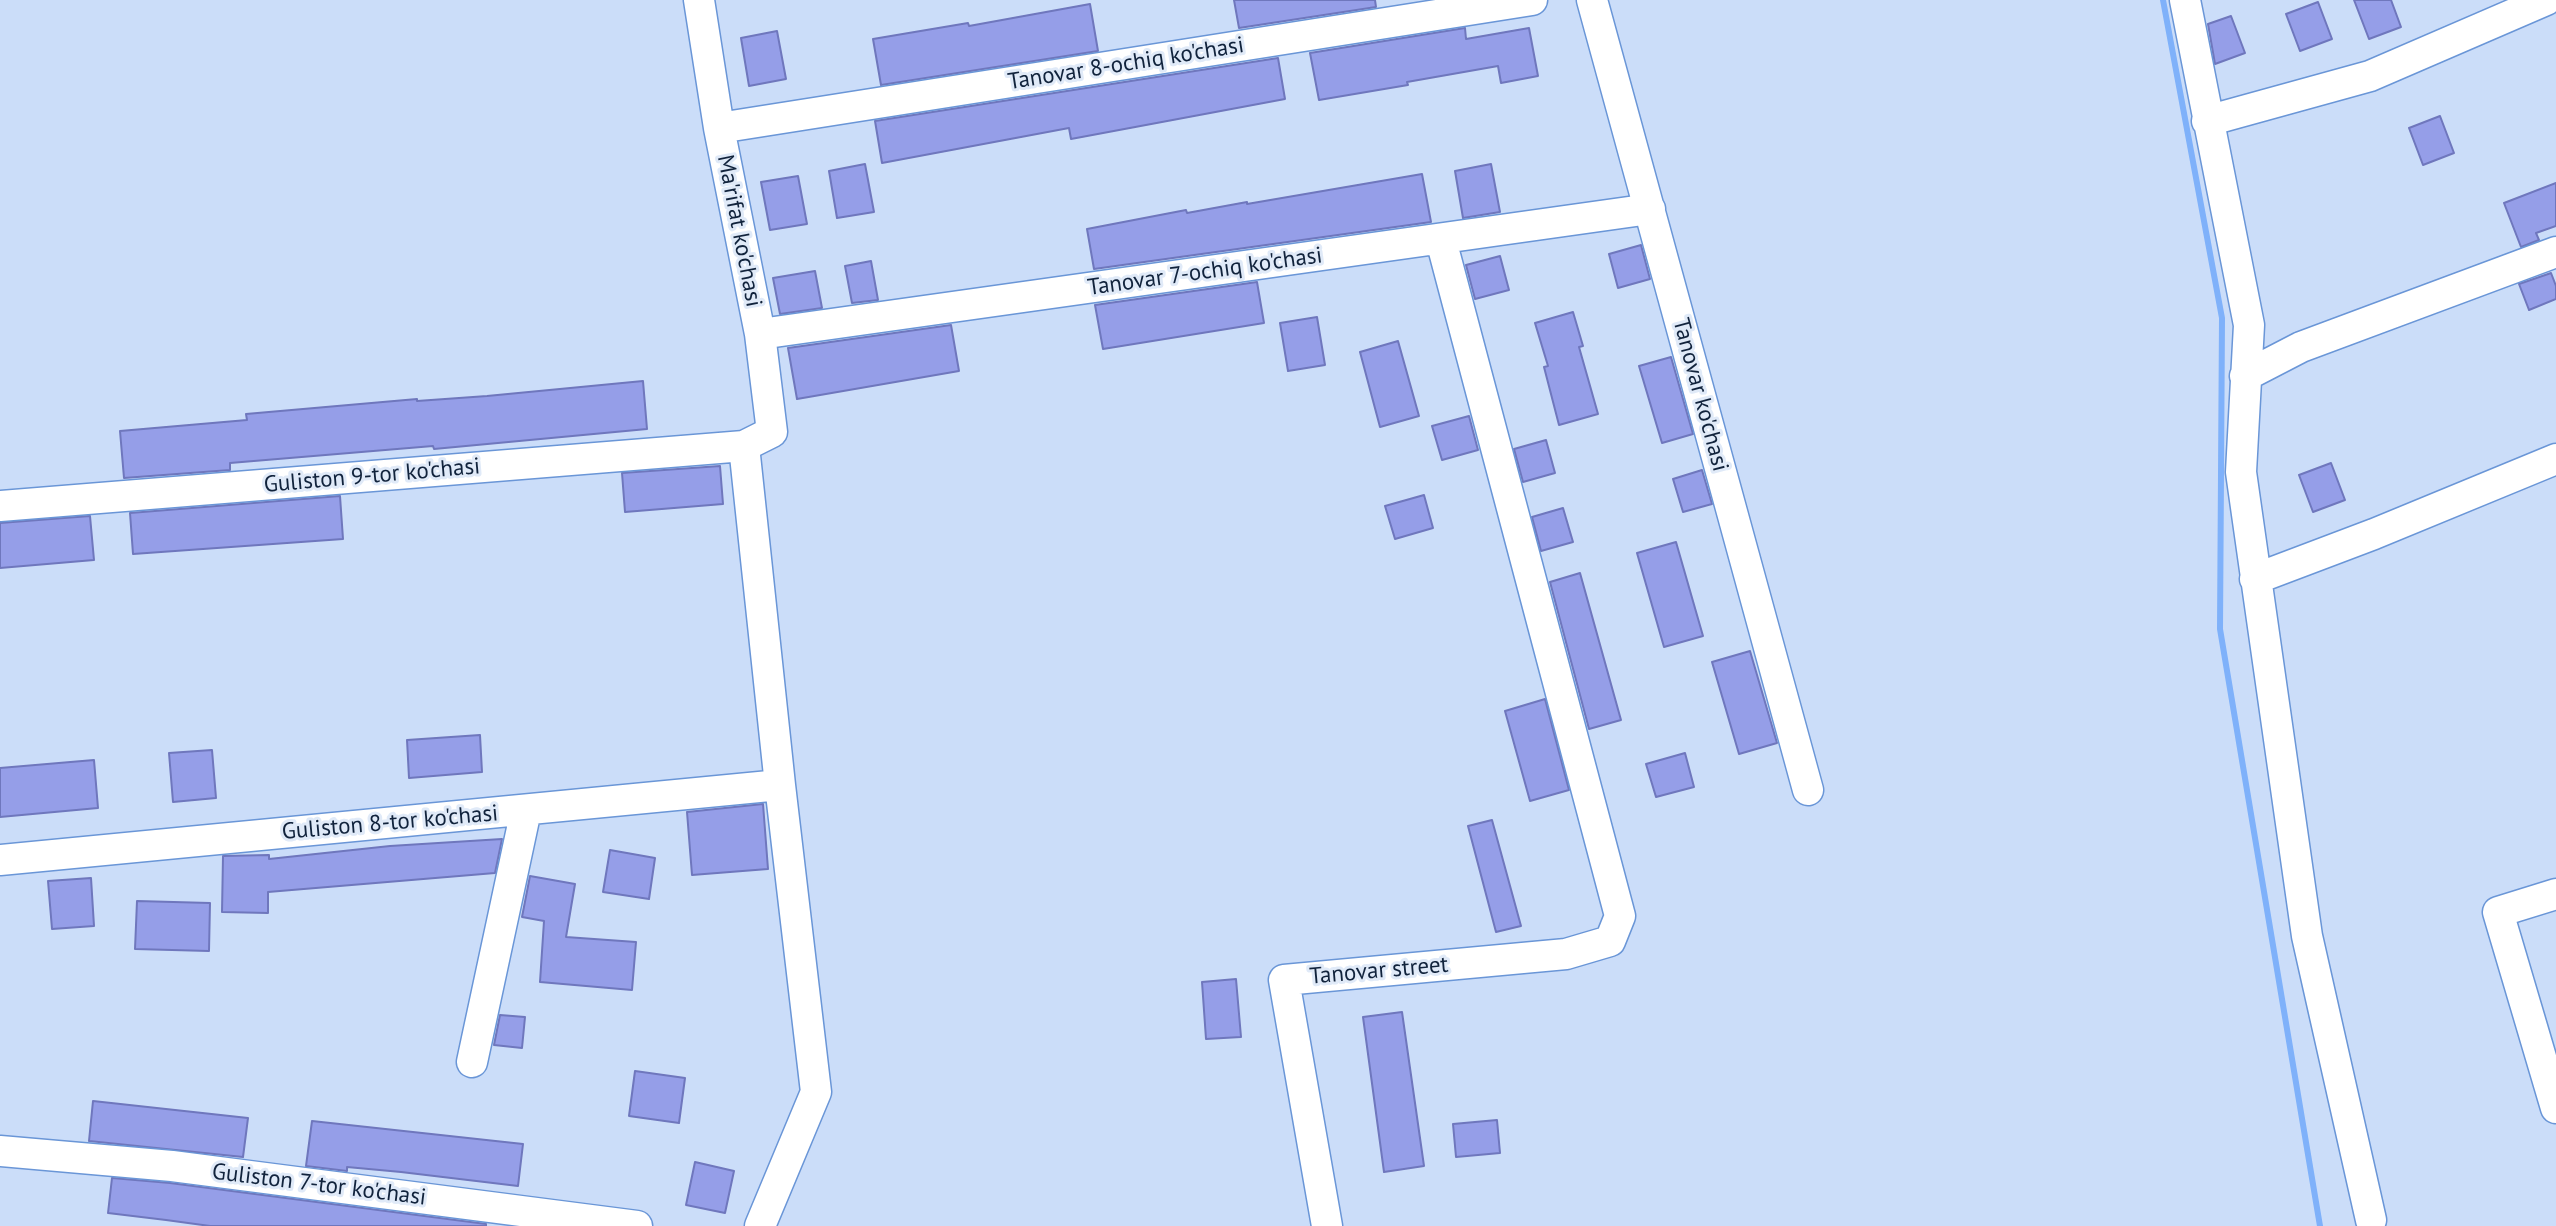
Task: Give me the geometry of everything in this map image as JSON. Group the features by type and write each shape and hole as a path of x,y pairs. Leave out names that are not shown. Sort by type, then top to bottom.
{"street":[{"name":"Ma'rifat ko'chasi","path":"699,0 719,128 760,334 772,432 744,446"},
{"name":"Tanovar 8-ochiq ko'chasi","path":"719,128 1532,0"},
{"name":"Tanovar ko'chasi","path":"1592,0 1808,790"},
{"path":"2185,0 2249,324 2241,472 2307,936 2371,1220"},
{"path":"2207,121 2370,76 2546,0"},
{"name":"Tanovar 7-ochiq ko'chasi","path":"760,334 1650,209"},
{"name":"Tanovar street","path":"1327,1226 1284,980 1566,954 1610,941 1620,916 1441,240"},
{"path":"2245,376 2301,347 2556,252"},
{"path":"744,446 816,1092 760,1226"},
{"name":"Guliston 9-tor ko'chasi","path":"0,506 744,446"},
{"path":"2255,579 2556,459"},
{"name":"Guliston 8-tor ko'chasi","path":"0,860 780,785"},
{"path":"472,1062 526,810"},
{"path":"2556,894 2498,912 2549,1059 2556,1108"},
{"name":"Guliston 7-tor ko'chasi","path":"0,1151 172,1166 637,1226"}],"building":[{"path":"1234,0 1375,0 1376,7 1239,28"},
{"path":"2354,0 2391,0 2401,27 2369,39"},
{"path":"2318,2 2332,39 2300,51 2286,14"},
{"path":"1090,4 1098,51 881,85 873,39 968,23 969,26"},
{"path":"2231,16 2245,53 2215,64 2208,24"},
{"path":"1465,28 1466,39 1529,28 1538,76 1501,83 1498,66 1319,100 1310,53"},
{"path":"777,31 786,79 749,86 741,38"},
{"path":"1278,58 1285,99 1071,139 1069,128 882,163 875,121"},
{"path":"2440,116 2454,153 2423,165 2409,128"},
{"path":"865,164 874,212 837,218 829,171"},
{"path":"1491,164 1500,212 1463,218 1455,171"},
{"path":"1422,174 1431,222 1094,269 1087,229 1186,210 1187,213 1247,204"},
{"path":"798,176 807,224 770,230 761,182"},
{"path":"2556,183 2556,226 2536,233 2539,240 2521,247 2504,203"},
{"path":"1641,245 1650,279 1618,288 1609,254"},
{"path":"1500,256 1509,290 1475,299 1466,265"},
{"path":"871,261 878,300 852,303 845,266"},
{"path":"815,271 822,308 780,314 773,278"},
{"path":"2551,273 2556,286 2556,299 2529,310 2519,284"},
{"path":"1257,282 1264,323 1103,349 1095,305"},
{"path":"1573,312 1583,346 1579,347 1598,414 1559,425 1544,367 1548,366 1535,323"},
{"path":"1317,317 1325,365 1288,371 1280,323"},
{"path":"951,325 959,371 797,399 788,348"},
{"path":"1398,341 1419,416 1380,427 1360,352"},
{"path":"1671,357 1693,434 1662,443 1639,366"},
{"path":"643,381 647,429 434,449 433,446 230,463 230,470 124,478 120,431 247,420 246,414"},
{"path":"1469,416 1478,450 1442,460 1432,426"},
{"path":"1546,440 1555,473 1523,482 1514,449"},
{"path":"2331,463 2345,500 2313,512 2299,475"},
{"path":"720,466 723,504 625,512 622,473"},
{"path":"1702,470 1712,504 1683,512 1673,479"},
{"path":"1424,495 1433,528 1395,539 1385,506"},
{"path":"340,496 343,539 133,554 130,513"},
{"path":"1563,508 1573,542 1541,551 1532,517"},
{"path":"90,516 94,560 0,568 0,523"},
{"path":"1676,542 1703,636 1664,647 1637,553"},
{"path":"1580,573 1621,720 1589,729 1550,582"},
{"path":"1750,651 1777,743 1739,754 1712,662"},
{"path":"1545,699 1569,790 1530,801 1505,711"},
{"path":"480,735 482,772 409,778 407,740"},
{"path":"212,750 216,798 173,802 169,753"},
{"path":"1685,753 1694,787 1656,797 1646,764"},
{"path":"94,760 98,808 0,817 0,768"},
{"path":"763,804 768,869 692,875 687,812"},
{"path":"1492,820 1521,926 1496,932 1468,826"},
{"path":"502,839 495,873 268,892 268,913 222,912 223,856 269,855 269,859 390,846"},
{"path":"610,850 655,858 649,899 603,892"},
{"path":"530,876 575,884 566,937 636,942 632,990 540,982 544,921 522,917"},
{"path":"91,878 94,926 52,929 48,881"},
{"path":"137,901 210,903 209,951 135,949"},
{"path":"1236,979 1241,1037 1206,1039 1202,982"},
{"path":"1402,1012 1424,1166 1384,1172 1363,1017"},
{"path":"500,1015 525,1017 522,1048 494,1045"},
{"path":"635,1071 685,1078 679,1123 629,1116"},
{"path":"93,1101 248,1118 243,1157 89,1141"},
{"path":"1497,1120 1500,1153 1456,1157 1453,1124"},
{"path":"312,1121 523,1144 518,1186 401,1172 347,1167 347,1171 306,1166"},
{"path":"695,1162 734,1171 725,1213 686,1205"},
{"path":"112,1178 170,1183 486,1226 210,1226 108,1213"}],"waterway":[{"path":"2163,0 2222,318 2220,629 2320,1226"}]}
